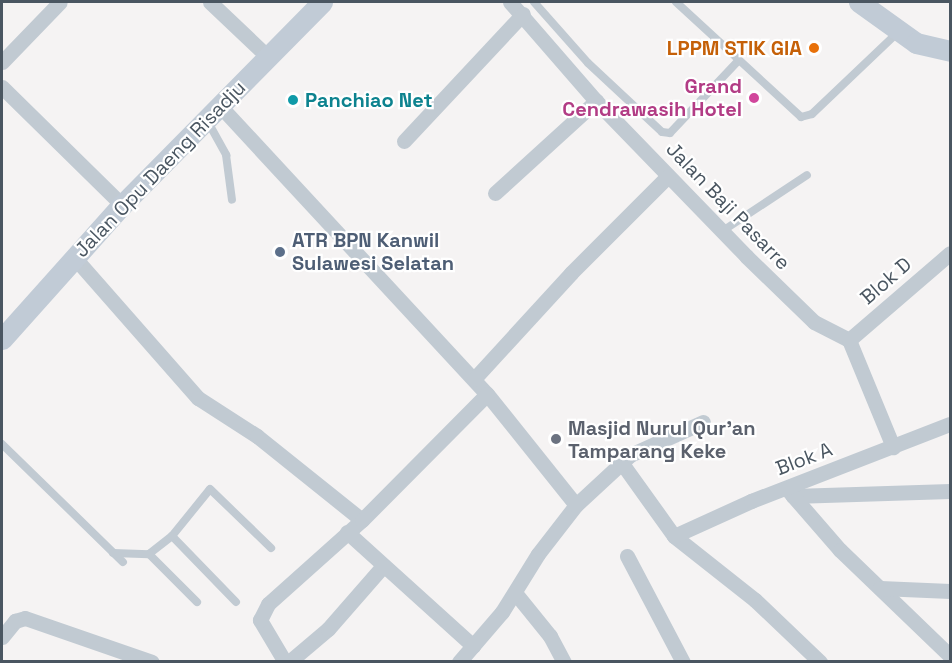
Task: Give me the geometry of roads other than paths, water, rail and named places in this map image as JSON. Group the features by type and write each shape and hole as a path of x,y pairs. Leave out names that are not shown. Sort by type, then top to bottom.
{"main road":[{"name":"Jalan Opu Daeng Risadju","path":"2,339 122,205 322,2"},
{"path":"859,2 916,43 951,51"}],"street":[{"path":"2,62 60,2"},
{"path":"210,2 268,57"},
{"name":"Jalan Baji Pasarre","path":"510,2 596,101 721,232 813,322 849,340"},
{"path":"404,141 523,15"},
{"path":"2,87 122,205"},
{"path":"495,193 596,101"},
{"path":"214,114 474,379 576,505"},
{"path":"474,379 571,273 668,176"},
{"path":"74,256 198,398 257,436 362,520"},
{"name":"Blok D","path":"849,340 950,256"},
{"path":"849,340 893,447"},
{"path":"285,662 262,627 262,612 362,520 487,394"},
{"path":"459,662 516,594 538,555 576,505 630,454 703,422"},
{"name":"Blok A","path":"674,536 790,492 951,424"},
{"path":"621,462 674,536 754,600 820,662"},
{"path":"790,492 951,491"},
{"path":"790,492 880,588 951,656"},
{"path":"347,532 473,646"},
{"path":"627,556 683,662"},
{"path":"289,662 328,629 383,566"},
{"path":"880,588 951,591"},
{"path":"516,594 550,636 564,662"},
{"path":"2,637 15,621 25,618 62,636 152,662"}],"lane":[{"path":"534,2 588,63 662,132 670,133 738,61"},
{"path":"676,2 791,111 805,116 898,32"},
{"path":"214,114 226,155 232,200"},
{"path":"721,232 807,175"},
{"path":"2,444 123,562"},
{"path":"113,553 149,554 172,536 210,489 271,549"},
{"path":"172,536 236,602"},
{"path":"149,554 197,603"}],"place":[{"name":"LPPM STIK GIA","path":"814,48"},
{"name":"Grand Cendrawasih Hotel","path":"754,98"},
{"name":"Panchiao Net","path":"293,100"},
{"name":"ATR BPN Kanwil Sulawesi Selatan","path":"280,252"},
{"name":"Masjid Nurul Qur'an Tamparang Keke","path":"556,439"}]}
